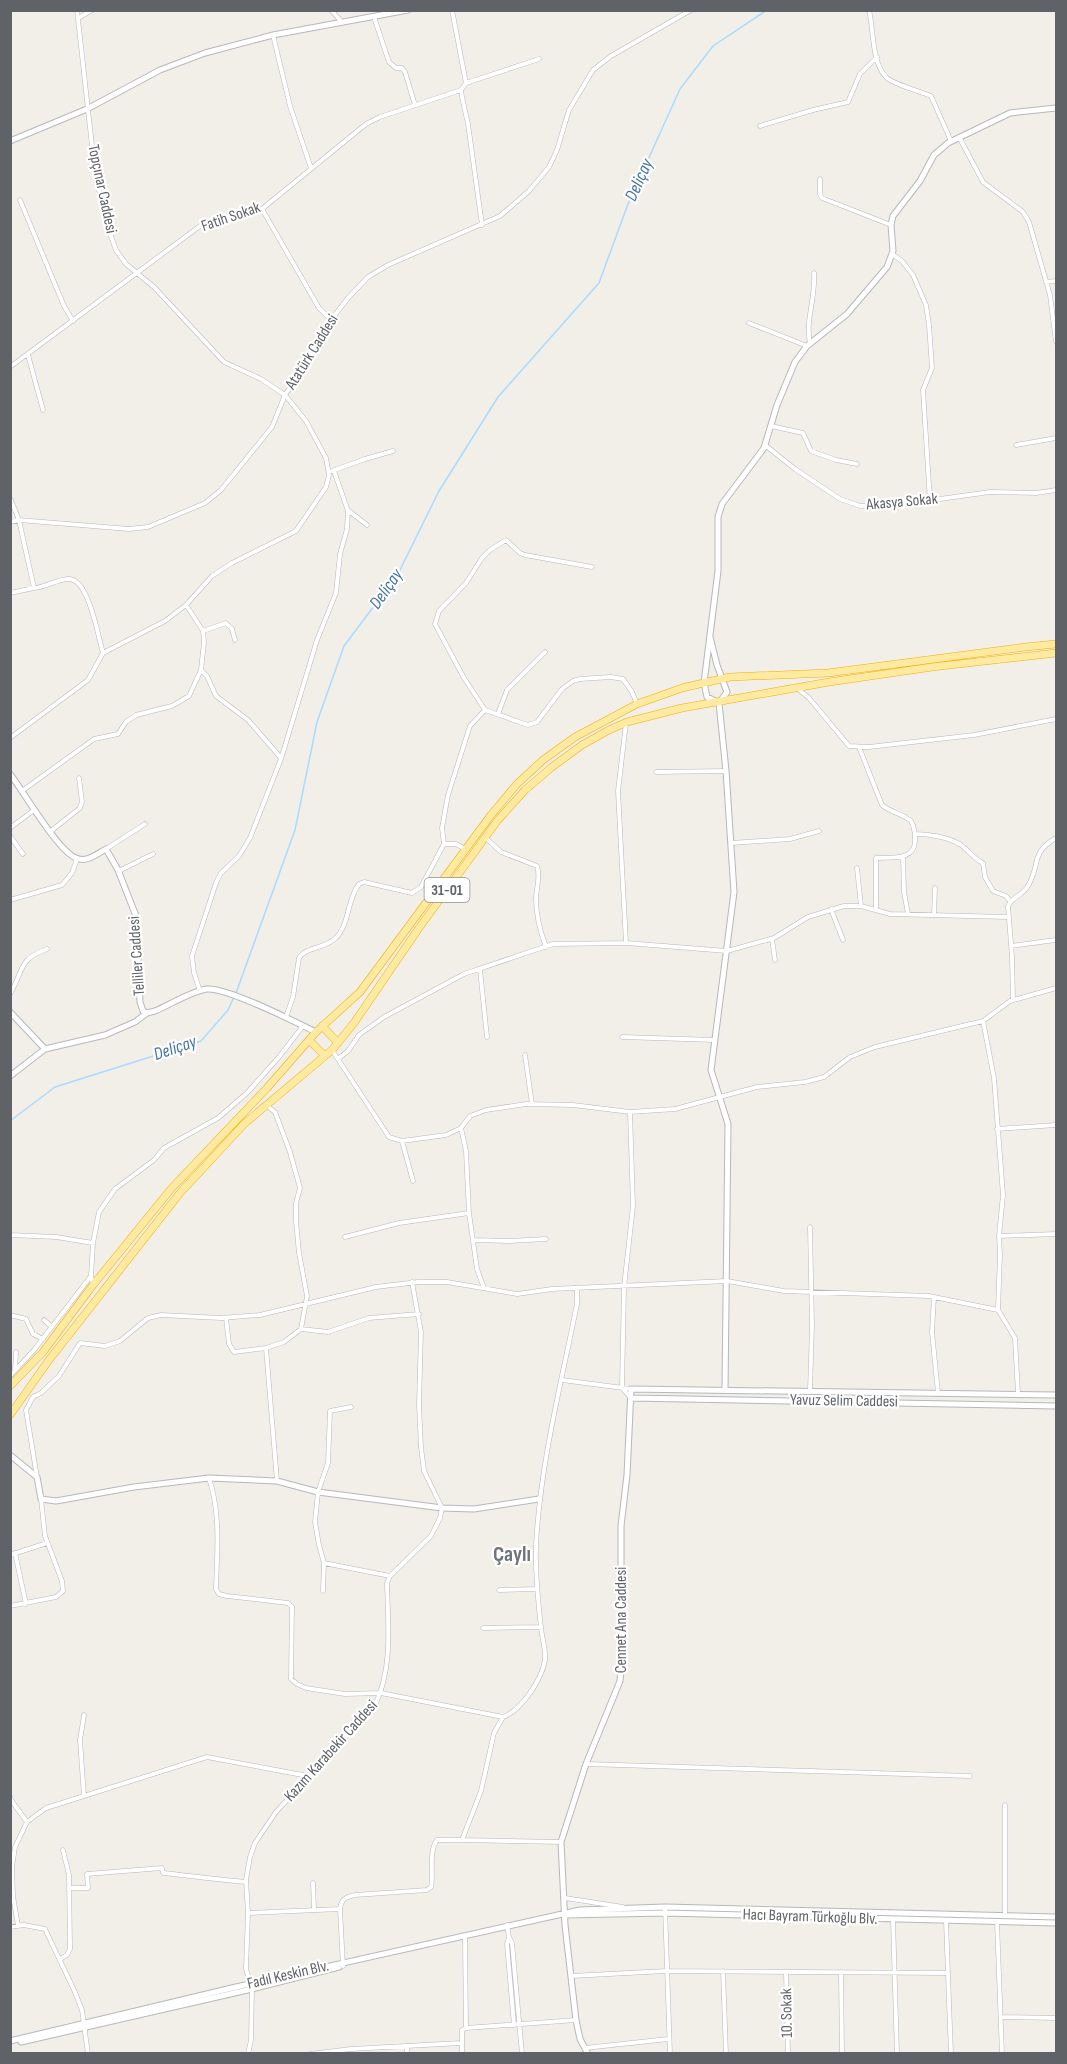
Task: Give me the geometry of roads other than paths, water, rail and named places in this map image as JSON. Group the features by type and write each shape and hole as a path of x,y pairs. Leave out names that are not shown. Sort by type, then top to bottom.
{"highway":[{"name":"31-01","path":"10,1386 43,1352 93,1285 171,1189 267,1088 316,1032 360,992 465,849 517,784 543,760 574,737 637,704 682,688 723,678 828,673 1056,644"},
{"name":"31-01","path":"10,1415 49,1360 180,1193 266,1105 332,1050 371,1000 419,928 486,837 525,790 582,745 627,722 682,708 796,687 1056,653"},
{"path":"322,1026 338,1043"},
{"path":"309,1040 325,1056"}],"street":[{"name":"Topçınar Caddesi","path":"77,10 80,17 87,109 95,173 108,228 116,250 126,264 154,287 224,362 261,379 285,395"},
{"path":"80,17 92,10"},
{"path":"331,10 342,22"},
{"path":"10,141 87,109 160,70 206,53 273,35 408,10"},
{"path":"452,10 466,83 462,90 482,225"},
{"name":"Atatürk Caddesi","path":"348,511 326,458 306,421 285,395 331,320 348,297 368,277 388,265 500,216 529,191 549,167 569,110 593,70 611,56 691,10"},
{"path":"869,10 877,57 888,79 931,96 951,141"},
{"path":"374,17 389,62 396,69 402,68 405,72 415,105"},
{"path":"273,35 290,106 310,168"},
{"path":"760,126 848,102 860,74 877,57"},
{"path":"466,83 539,59"},
{"name":"Fatih Sokak","path":"10,367 200,226 262,209 366,124 462,90"},
{"path":"719,703 707,697 704,683 717,571 718,517 722,504 765,445 777,405 795,362 808,345 847,314 887,267 891,254 893,216 920,181 934,155 958,137 1010,112 1056,108"},
{"path":"958,137 983,182 1023,212 1029,222 1050,296 1056,342"},
{"path":"820,179 822,198 891,225"},
{"path":"20,200 64,306 73,321"},
{"path":"262,209 319,308 331,320"},
{"path":"891,254 902,261 913,275 926,305 932,368 923,390 930,501"},
{"path":"808,345 807,329 812,310 814,273"},
{"path":"1046,282 1056,281"},
{"path":"749,323 808,345"},
{"path":"28,355 43,410"},
{"path":"10,522 19,520 129,529 148,527 205,503 221,490 272,427 285,395"},
{"path":"771,426 803,433 811,451 836,460 857,464"},
{"path":"1016,445 1056,438"},
{"name":"Akasya Sokak","path":"765,445 795,469 840,499 860,506 930,501 990,492 1036,493 1056,490"},
{"path":"10,738 88,680 103,653 165,621 186,605 212,576 232,563 296,531 326,487 331,472 393,451"},
{"path":"10,498 19,520 34,588"},
{"path":"348,511 367,525"},
{"path":"200,991 194,973 192,956 216,883 221,873 238,856 250,838 281,759 317,640 336,593 348,511"},
{"path":"592,567 525,555 519,553 506,540 482,558 466,583 439,611 435,624 464,678 485,710 528,725 537,722 562,689 573,681 611,677 623,679 637,704"},
{"path":"10,593 45,587 64,579 72,579 80,583 89,601 103,653"},
{"path":"22,791 94,739 118,734 129,719 136,715 172,706 189,696 201,670 204,642 203,631 186,605"},
{"path":"203,631 226,623 232,629 235,640"},
{"path":"710,637 727,692 719,703 734,892 711,1070 728,1124 725,1390"},
{"path":"498,714 507,690 545,651"},
{"path":"201,670 207,676 216,696 248,720 281,759"},
{"path":"796,687 809,698 849,746 869,747 974,735 1056,719"},
{"path":"286,1017 293,997 299,958 302,954 335,939 343,926 359,884 364,882 412,893 417,891 444,844 442,828 447,795 470,726 485,710"},
{"path":"626,943 618,791 627,722"},
{"path":"859,747 882,805 890,812 909,819 915,834 915,848 912,853 903,857 876,858 876,910"},
{"path":"656,772 726,771"},
{"path":"10,774 34,810 67,852 77,859 86,860 145,824"},
{"path":"51,831 80,808 82,802 79,778"},
{"path":"10,828 34,810"},
{"path":"730,843 790,839 819,831"},
{"path":"915,834 945,839 964,847 983,864 993,891 1006,896 1010,901"},
{"path":"10,836 23,854"},
{"path":"486,837 501,852 537,866 539,874 536,888 538,924 546,947"},
{"path":"1013,1000 1011,946 1007,917 1010,901 1025,891 1039,851 1045,844 1056,838"},
{"path":"444,844 456,844 465,849"},
{"name":"Telliler Caddesi","path":"106,849 118,871 136,916 140,1002 143,1011 147,1013 206,989 226,993 286,1017 316,1032"},
{"path":"118,871 153,854"},
{"path":"903,857 904,892 908,914"},
{"path":"10,900 62,885 72,873 77,859"},
{"path":"857,868 861,906"},
{"path":"934,915 935,888"},
{"path":"339,1059 359,1035 384,1017 464,975 553,944 626,943 727,951 772,939 808,917 844,906 861,906 890,914 1007,917"},
{"path":"831,909 843,939"},
{"path":"772,939 775,960"},
{"path":"1011,946 1056,940"},
{"path":"10,994 25,961 34,953 47,949"},
{"path":"480,970 488,1037"},
{"path":"332,1050 389,1137 402,1142 446,1135 461,1128 470,1116 486,1110 532,1104 573,1105 630,1112 675,1109 757,1087 805,1082 824,1077 850,1057 875,1047 982,1021 1013,1000 1056,988"},
{"path":"10,1012 45,1049"},
{"path":"10,1076 45,1049 105,1035 135,1022 147,1013"},
{"path":"982,1021 994,1078 1003,1195 999,1236 998,1310 1015,1338 1019,1405"},
{"path":"93,1285 91,1276 93,1243 99,1212 115,1189 154,1160 164,1148 218,1118 247,1093 303,1026"},
{"path":"622,1037 716,1040"},
{"path":"525,1055 532,1104"},
{"path":"226,1318 229,1344 234,1352 266,1348 284,1342 301,1329 306,1305 307,1296 296,1221 296,1203 300,1188 275,1112 266,1105"},
{"path":"630,1112 633,1206 624,1287 622,1389 631,1398"},
{"path":"997,1129 1056,1125"},
{"path":"461,1128 466,1151 469,1213 477,1269 484,1288"},
{"path":"402,1142 413,1181"},
{"path":"345,1237 399,1223 469,1213"},
{"path":"810,1227 810,1391"},
{"path":"999,1236 1056,1234"},
{"path":"10,1235 56,1237 93,1243"},
{"path":"474,1240 546,1239"},
{"path":"10,1376 43,1340 91,1276"},
{"path":"10,1606 56,1597 63,1591 62,1581 45,1536 38,1477 26,1410 33,1397 41,1393 58,1376 80,1343 105,1346 120,1341 148,1318 161,1315 226,1318 260,1315 376,1287 412,1282 447,1282 517,1294 552,1289 727,1281 784,1291 889,1293 933,1297 998,1310"},
{"path":"324,1563 390,1576 431,1536 440,1518 442,1508 424,1471 421,1447 419,1379 421,1332 412,1282"},
{"path":"208,1478 215,1498 218,1532 216,1589 219,1594 288,1603 292,1607 291,1679 297,1684 306,1688 345,1694 381,1693 503,1717 510,1714 529,1694 540,1677 545,1658 537,1588 536,1550 539,1498 577,1304 577,1288"},
{"path":"933,1297 932,1332 938,1393"},
{"path":"301,1329 328,1332 369,1318 419,1314"},
{"path":"10,1315 26,1319 33,1335 43,1340"},
{"path":"44,1320 52,1327"},
{"path":"266,1348 277,1481"},
{"path":"15,1370 16,1352"},
{"path":"10,1363 15,1370"},
{"path":"562,1380 631,1389"},
{"name":"Yavuz Selim Caddesi","path":"631,1389 1056,1395"},
{"name":"Cennet Ana Caddesi","path":"586,2051 580,2039 576,2020 565,1913 561,1842 586,1764 620,1681 623,1647 621,1526 627,1475 631,1389"},
{"name":"Yavuz Selim Caddesi","path":"631,1398 1056,1406"},
{"path":"323,1591 324,1563 318,1545 315,1522 318,1492 328,1463 330,1411 351,1407"},
{"path":"10,1455 38,1477"},
{"path":"41,1499 56,1501 134,1487 208,1478 277,1481 318,1492 442,1508 474,1509 539,1498"},
{"path":"26,1604 13,1554 47,1543"},
{"name":"Kazım Karabekir Caddesi","path":"248,2054 251,2040 251,1986 246,1969 248,1912 246,1882 250,1857 255,1843 276,1812 375,1705 381,1693 388,1647 387,1583 390,1576"},
{"path":"499,1590 537,1588"},
{"path":"483,1628 541,1627"},
{"path":"84,1715 80,1740 84,1796"},
{"path":"462,1840 481,1791 494,1733 503,1717"},
{"path":"18,1926 13,1896 12,1867 15,1846 27,1822 46,1808 207,1757 308,1776"},
{"path":"586,1764 970,1776"},
{"path":"10,1796 27,1822"},
{"path":"1005,1805 1005,1919"},
{"path":"343,1964 340,1903 355,1895 427,1890 431,1887 432,1846 436,1840 561,1842"},
{"path":"60,1959 67,1955 70,1949 69,1875 63,1850"},
{"path":"69,1888 88,1888 87,1874 162,1869 163,1873 200,1879 246,1882"},
{"path":"313,1883 314,1910"},
{"path":"565,1898 632,1908"},
{"name":"Hacı Bayram Türkoğlu Blv.","path":"565,1913 632,1908 894,1920 998,1922 1005,1919 1056,1917"},
{"path":"248,1912 340,1909"},
{"path":"665,1910 670,2054"},
{"name":"Hacı Bayram Türkoğlu Blv.","path":"565,1913 665,1910 1005,1919 1056,1923"},
{"name":"Fadıl Keskin Blv.","path":"10,2042 565,1913"},
{"path":"894,1920 897,2054"},
{"path":"946,1921 951,2054"},
{"path":"998,1922 1002,2054"},
{"path":"10,1927 45,1929 75,1990 85,2025 88,2054"},
{"path":"507,1927 512,1943 522,2054"},
{"name":"Fadıl Keskin Blv.","path":"343,1964 507,1927"},
{"path":"509,1937 507,1944 514,2025"},
{"path":"465,1938 466,2028"},
{"path":"572,1976 666,1971 947,1974"},
{"path":"723,1971 726,2054"},
{"name":"10. Sokak","path":"786,1972 788,2054"},
{"path":"841,1973 842,2054"},
{"path":"1001,2016 1056,2018"},
{"path":"462,2054 462,2030 466,2028 576,2020"},
{"path":"586,2051 669,2039"},
{"path":"310,2054 351,2049 461,2043"},
{"path":"407,2047 407,2054"}],"waterway":[{"name":"Deliçay","path":"236,993 295,830 317,722 344,646 398,574 439,491 498,397 599,283 628,204 680,89 713,46 767,10"},
{"name":"Deliçay","path":"10,1121 55,1087 201,1041 228,1010 234,997"}],"district":[{"name":"Çaylı","path":"512,1554"}]}
